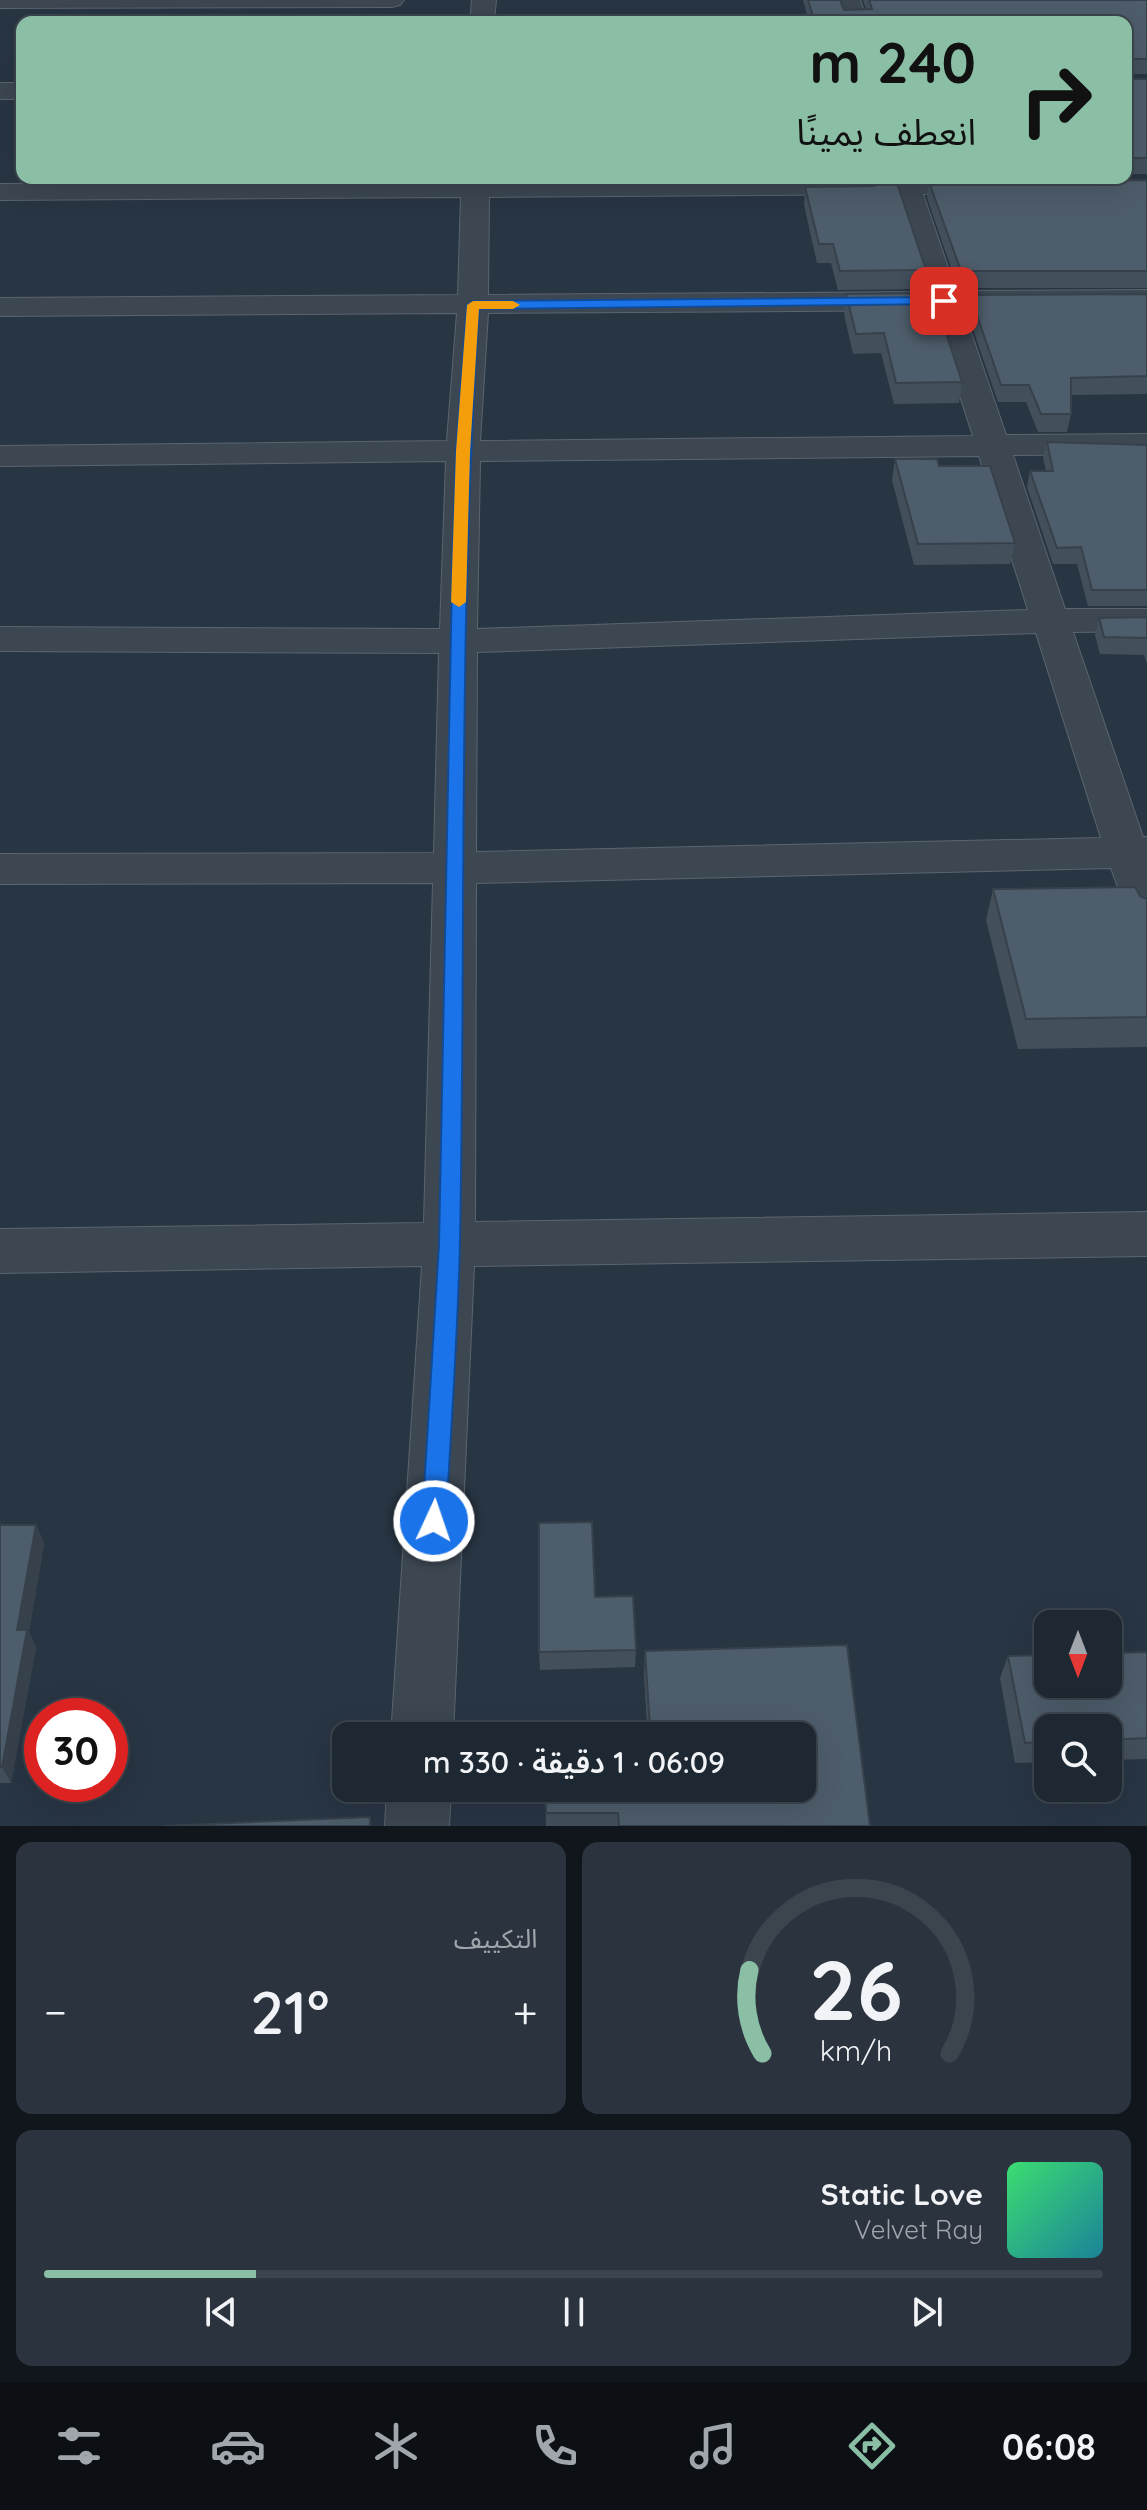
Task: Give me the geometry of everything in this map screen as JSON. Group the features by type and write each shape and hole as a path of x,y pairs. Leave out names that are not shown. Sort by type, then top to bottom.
{"street":[{"path":"0,1 392,0"},
{"path":"11,194 433,184"},
{"path":"423,1722 449,1245 458,641 463,451 473,305 475,184"},
{"path":"907,184 995,445 1048,621 1137,852 1147,913"},
{"path":"977,184 1012,185"},
{"path":"0,307 1147,299"},
{"path":"0,456 1147,444"},
{"path":"0,639 458,641 1147,620"},
{"path":"0,869 456,868 1137,852"},
{"path":"0,1251 1147,1234"},
{"path":"417,1826 418,1802"}],"building":[{"path":"808,0 840,0 844,10 872,9 869,0 1147,0 1147,59 1132,59 1132,16 813,16"},
{"path":"1132,79 1147,79 1147,158 1132,158"},
{"path":"1132,180 1147,180 1147,271 961,271 930,184 1132,184"},
{"path":"897,184 926,270 840,271 833,244 819,244 805,187"},
{"path":"933,293 962,382 896,383 884,333 856,334 846,294"},
{"path":"1147,294 1147,376 1071,378 1071,414 1041,414 1029,385 1001,385 970,295"},
{"path":"1047,442 1147,445 1147,590 1092,590 1081,547 1057,548 1030,471 1053,471"},
{"path":"895,459 937,459 939,466 990,466 1015,543 918,544"},
{"path":"1147,617 1147,638 1104,637 1099,618"},
{"path":"1135,887 1140,896 1147,899 1147,1017 1026,1019 993,889"},
{"path":"592,1522 595,1597 633,1596 636,1650 539,1652 539,1523"},
{"path":"0,1525 36,1525 17,1630 27,1630 2,1767 0,1767"},
{"path":"847,1645 870,1826 619,1826 618,1813 546,1813 546,1802 816,1802 816,1722 650,1722 645,1651"},
{"path":"1147,1652 1147,1738 1122,1739 1122,1714 1034,1714 1034,1743 1025,1743 1008,1656 1034,1655 1034,1698 1122,1698 1122,1653"},
{"path":"370,1817 370,1826 163,1826"}],"slow traffic":[{"path":"459,602 463,451 473,305 513,305"}],"route":[{"path":"434,1521 449,1245 459,578 463,451 473,305 944,301"}]}
